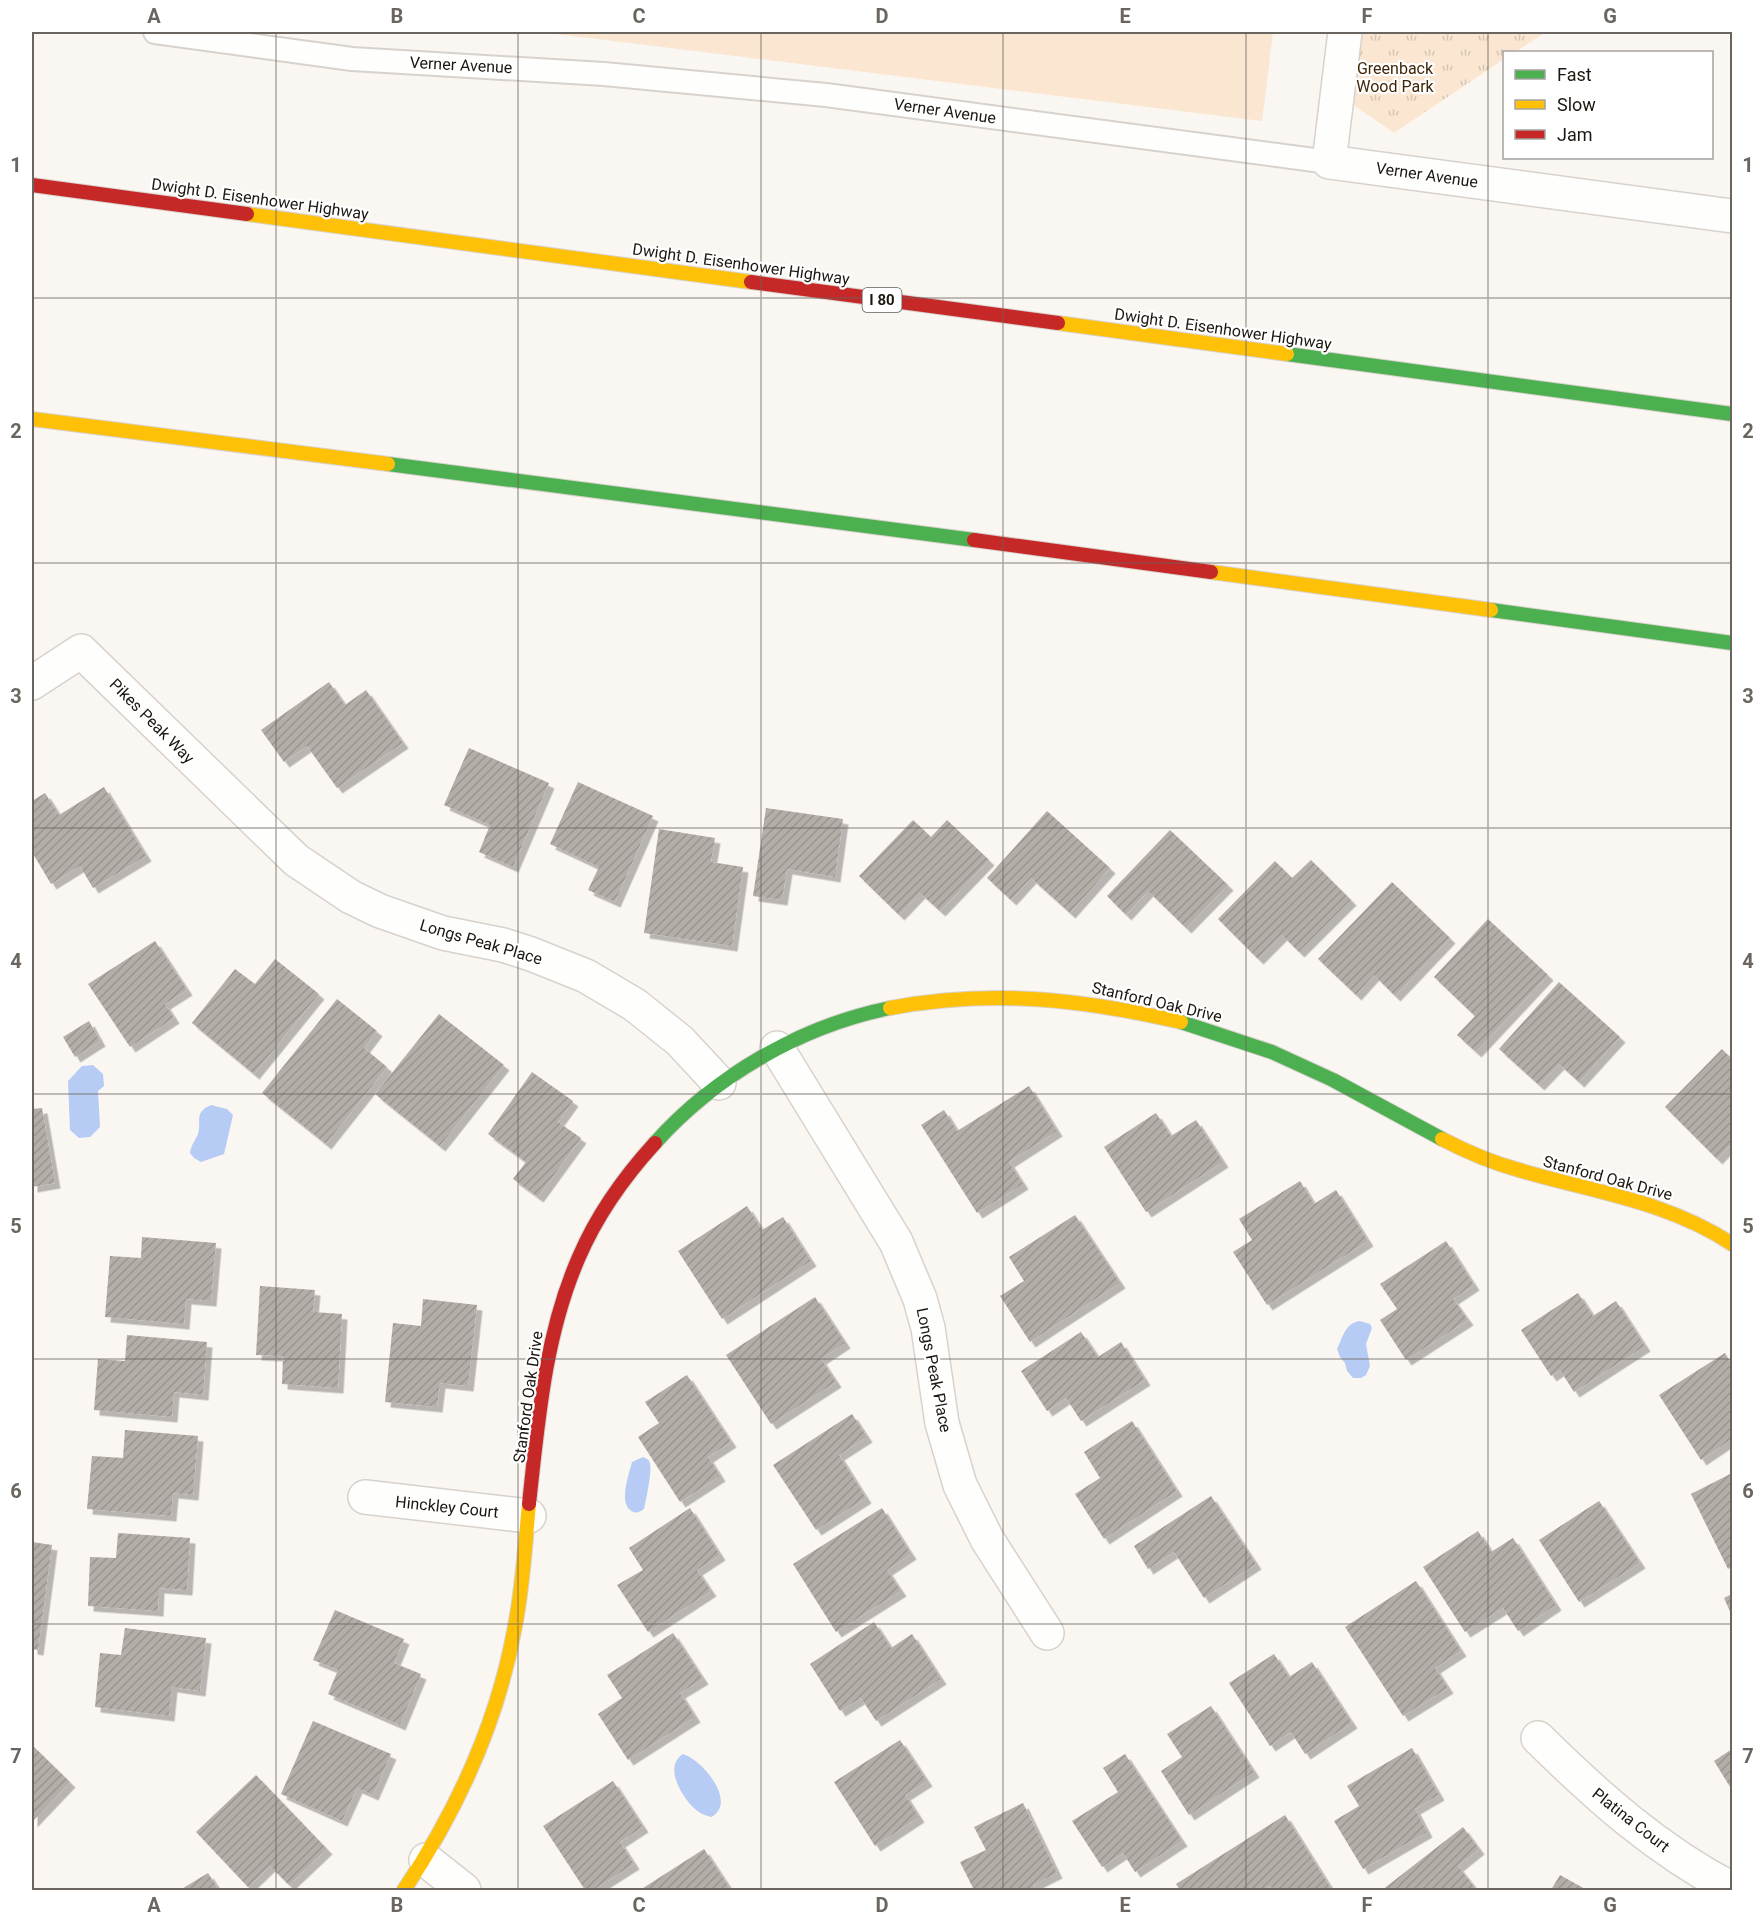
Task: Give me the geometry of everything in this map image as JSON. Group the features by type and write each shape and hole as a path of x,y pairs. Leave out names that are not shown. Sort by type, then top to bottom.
{"main road":[{"name":"Dwight D. Eisenhower Highway","path":"32,185 1732,414"},
{"path":"32,419 822,519 1732,643"},
{"name":"Stanford Oak Drive","path":"404,1890 426,1860 455,1809 482,1750 502,1688 516,1624 544,1386 554,1329 573,1271 600,1216 634,1165 675,1120 719,1083 777,1048 816,1029 874,1010 936,999 1017,995 1082,1001 1164,1017 1245,1041 1322,1074 1430,1133 1483,1158 1539,1177 1631,1197 1687,1217 1732,1244"}],"street":[{"path":"1329,162 1345,32"},
{"name":"Verner Avenue","path":"1329,162 1732,216"},
{"name":"Pikes Peak Way","path":"32,683 81,651 265,832"},
{"name":"Longs Peak Place","path":"265,832 296,860 351,897 380,911 444,933 503,945 586,976 634,1005 680,1041 719,1083"},
{"name":"Longs Peak Place","path":"777,1048 896,1242 920,1299 928,1328 942,1423 960,1485 987,1539 1047,1633"},
{"name":"Hinckley Court","path":"365,1497 529,1516"},
{"name":"Platina Court","path":"1538,1738 1598,1797 1655,1842 1732,1889"},
{"path":"426,1860 464,1890"}],"lane":[{"name":"Verner Avenue","path":"155,32 352,58 604,74 826,95 1329,162"}],"green space":[{"path":"540,32 1273,32 1262,121"},
{"name":"Greenback Wood Park","path":"1346,32 1546,32 1517,51 1503,51 1503,60 1394,133 1338,94"}],"water":[{"path":"93,1065 103,1074 104,1086 98,1091 100,1127 90,1137 79,1138 70,1130 68,1081 82,1066"},
{"path":"211,1105 227,1109 233,1115 224,1154 201,1162 190,1153 198,1134 200,1114"},
{"path":"1360,1321 1370,1324 1372,1328 1366,1344 1370,1366 1366,1375 1353,1378 1347,1371 1337,1349 1348,1328"},
{"path":"643,1457 650,1462 650,1479 644,1509 635,1512 627,1506 626,1487 632,1462"},
{"path":"683,1754 700,1764 715,1782 721,1802 718,1811 711,1817 696,1810 680,1789 675,1766 677,1759"}],"building":[{"path":"329,682 345,705 366,690 403,743 337,788 307,746 284,762 261,730"},
{"path":"469,748 549,783 513,867 479,852 490,825 444,805"},
{"path":"578,782 653,816 615,902 588,890 599,867 550,844"},
{"path":"104,787 146,856 93,888 80,866 51,884 32,852 32,801 45,793 59,815"},
{"path":"766,808 843,819 835,877 787,869 782,900 753,896"},
{"path":"1047,811 1110,868 1070,913 1031,878 1011,900 987,878"},
{"path":"913,820 931,837 947,820 989,860 940,911 920,893 899,915 859,876"},
{"path":"659,829 715,838 711,862 743,867 732,946 644,933"},
{"path":"1170,830 1228,885 1186,928 1148,891 1126,915 1107,896"},
{"path":"1311,860 1351,900 1299,952 1282,935 1258,959 1218,919 1275,861 1292,878"},
{"path":"1392,882 1450,938 1395,996 1374,975 1356,995 1318,959"},
{"path":"1488,919 1548,975 1476,1052 1457,1035 1475,1016 1434,977"},
{"path":"155,941 187,990 165,1004 174,1018 130,1047 88,984"},
{"path":"275,959 319,994 254,1074 192,1023 235,969 255,984"},
{"path":"1559,982 1620,1037 1579,1082 1559,1064 1539,1085 1499,1049"},
{"path":"337,999 377,1031 364,1048 387,1067 326,1144 262,1093"},
{"path":"439,1014 504,1065 440,1146 375,1094"},
{"path":"89,1021 100,1041 75,1057 63,1037"},
{"path":"1722,1049 1732,1059 1732,1143 1717,1159 1665,1107"},
{"path":"532,1072 573,1101 558,1122 581,1138 538,1197 513,1179 526,1162 488,1134"},
{"path":"1029,1086 1057,1131 1009,1162 1023,1184 977,1213 921,1125 944,1110 957,1131"},
{"path":"42,1108 55,1183 32,1187 32,1109"},
{"path":"1156,1113 1171,1136 1196,1120 1223,1162 1146,1212 1104,1147"},
{"path":"1300,1181 1314,1204 1336,1190 1368,1241 1267,1305 1233,1252 1252,1240 1239,1219"},
{"path":"747,1206 762,1230 783,1217 811,1261 722,1319 678,1251"},
{"path":"1075,1215 1120,1283 1030,1342 1000,1296 1024,1281 1009,1257"},
{"path":"142,1237 216,1243 211,1301 186,1299 184,1324 105,1317 110,1256 141,1258"},
{"path":"1446,1241 1474,1285 1453,1299 1468,1320 1406,1360 1380,1320 1397,1309 1380,1284"},
{"path":"260,1286 315,1290 313,1312 342,1314 338,1388 282,1384 283,1356 256,1355"},
{"path":"1578,1293 1593,1316 1616,1301 1645,1346 1574,1392 1560,1370 1551,1376 1521,1330"},
{"path":"815,1297 845,1343 821,1359 836,1382 771,1424 726,1355"},
{"path":"423,1299 477,1305 468,1386 440,1383 437,1407 385,1402 393,1323 421,1326"},
{"path":"1081,1332 1098,1357 1121,1342 1145,1380 1081,1421 1066,1398 1047,1411 1021,1371"},
{"path":"127,1335 207,1342 203,1395 174,1392 172,1417 94,1410 98,1359 125,1361"},
{"path":"1725,1353 1732,1365 1732,1408 1730,1410 1732,1439 1701,1460 1659,1395"},
{"path":"687,1375 731,1442 708,1457 720,1476 680,1502 638,1437 659,1423 645,1402"},
{"path":"852,1414 867,1437 839,1455 866,1498 816,1530 773,1465"},
{"path":"1132,1421 1177,1491 1104,1539 1075,1494 1100,1478 1084,1452"},
{"path":"125,1430 198,1436 193,1495 173,1493 171,1516 87,1509 92,1456 123,1458"},
{"path":"1732,1473 1732,1567 1728,1569 1691,1494"},
{"path":"1211,1496 1256,1564 1204,1598 1174,1552 1148,1569 1134,1546"},
{"path":"1599,1501 1640,1563 1579,1602 1539,1540"},
{"path":"690,1508 720,1555 697,1570 711,1591 648,1632 617,1585 643,1570 629,1548"},
{"path":"882,1508 911,1554 887,1570 901,1591 836,1632 793,1564"},
{"path":"1478,1531 1491,1552 1513,1538 1556,1605 1518,1631 1503,1608 1465,1632 1423,1567"},
{"path":"118,1533 190,1538 187,1590 159,1588 158,1611 88,1606 90,1557 116,1558"},
{"path":"32,1542 52,1545 38,1650 32,1649"},
{"path":"1416,1581 1461,1651 1435,1668 1448,1688 1403,1716 1345,1627"},
{"path":"1732,1594 1732,1616 1724,1598"},
{"path":"335,1610 404,1639 394,1663 421,1674 400,1725 328,1694 338,1670 313,1660"},
{"path":"874,1622 891,1648 912,1634 941,1679 876,1721 861,1698 840,1711 810,1664"},
{"path":"125,1628 206,1638 200,1691 172,1687 169,1716 95,1707 100,1653 121,1655"},
{"path":"673,1633 703,1679 680,1693 695,1717 628,1760 598,1714 622,1698 607,1675"},
{"path":"1274,1654 1289,1677 1312,1662 1352,1723 1305,1754 1291,1732 1270,1746 1229,1683"},
{"path":"1211,1706 1254,1772 1189,1815 1161,1771 1182,1757 1167,1734"},
{"path":"313,1721 391,1754 373,1795 357,1788 342,1821 281,1794"},
{"path":"900,1740 927,1781 905,1795 919,1817 875,1846 834,1782"},
{"path":"32,1745 70,1782 32,1822"},
{"path":"1412,1748 1439,1795 1415,1809 1427,1832 1363,1869 1334,1821 1359,1806 1347,1786"},
{"path":"1732,1749 1732,1790 1714,1761"},
{"path":"1125,1754 1182,1841 1135,1872 1123,1853 1102,1867 1072,1821 1118,1792 1103,1768"},
{"path":"256,1775 327,1849 289,1885 270,1866 248,1887 196,1832"},
{"path":"613,1781 643,1827 620,1842 634,1864 593,1890 585,1890 543,1826"},
{"path":"1023,1803 1057,1873 1033,1885 1036,1890 974,1890 960,1862 986,1850 974,1827"},
{"path":"1285,1815 1332,1890 1273,1890 1270,1886 1262,1890 1180,1890 1176,1884"},
{"path":"1463,1827 1479,1849 1458,1866 1477,1890 1382,1890"},
{"path":"704,1849 731,1890 640,1890"},
{"path":"208,1873 219,1890 180,1890"},
{"path":"1560,1875 1587,1890 1551,1890"}],"traffic: fast":[{"path":"1287,354 1732,414"},
{"path":"388,464 974,540"},
{"path":"1491,610 1732,643"},
{"path":"655,1143 705,1096 762,1057 824,1027 890,1008"},
{"path":"1181,1022 1272,1052 1333,1080 1442,1139"}],"traffic: slow":[{"path":"247,214 751,282"},
{"path":"1058,323 1287,354"},
{"path":"32,419 388,464"},
{"path":"1211,572 1491,610"},
{"path":"890,1008 964,999 1036,999 1108,1007 1181,1022"},
{"path":"1442,1139 1480,1157 1509,1167 1656,1207 1707,1229 1732,1244"},
{"path":"404,1890 442,1828 487,1730 508,1662 518,1611 529,1504"}],"traffic: jam":[{"path":"32,185 247,214"},
{"path":"751,282 1058,323"},
{"path":"974,540 1211,572"},
{"path":"529,1504 545,1378 567,1286 586,1241 603,1211 622,1183 655,1143"}]}
